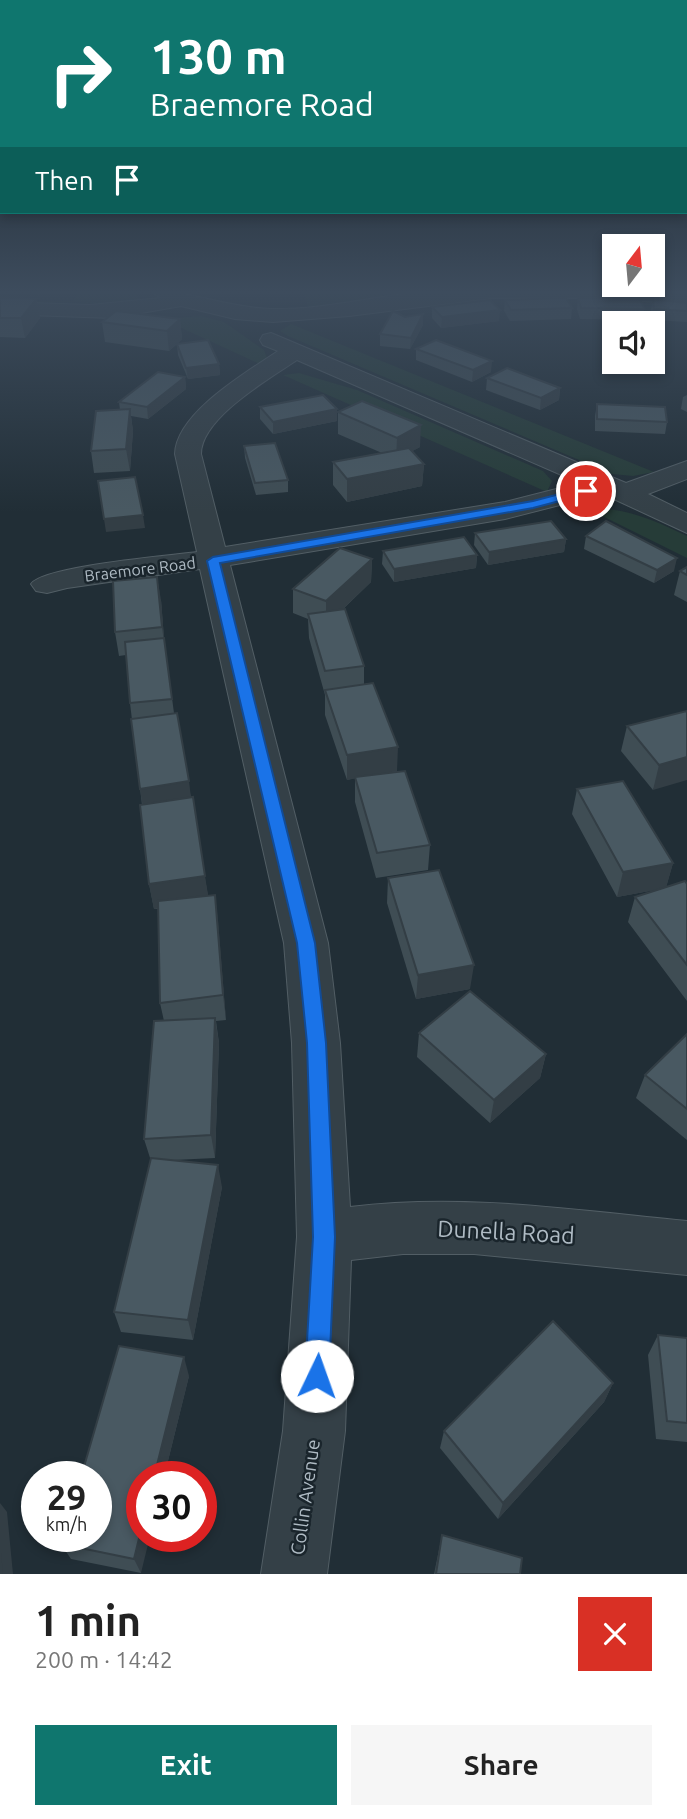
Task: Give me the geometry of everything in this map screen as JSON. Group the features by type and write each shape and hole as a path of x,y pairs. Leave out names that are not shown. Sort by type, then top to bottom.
{"street":[{"name":"Collin Avenue","path":"274,364 246,384 199,426 189,440 188,454 306,943 316,1043 324,1237 314,1431 294,1574"},
{"path":"325,364 615,489 687,524"},
{"name":"Braemore Road","path":"47,584 62,579 213,561 533,504 615,489 687,469"},
{"name":"Dunella Road","path":"324,1237 403,1227 474,1227 687,1248"}],"green space":[{"path":"355,364 390,364 654,472 633,476 612,474"},
{"path":"299,373 357,390 543,471 552,481 547,492 283,375"},
{"path":"586,508 637,515 685,535 687,558"}],"building":[{"path":"185,364 215,364 186,368"},
{"path":"458,364 485,364 473,370"},
{"path":"507,368 560,388 541,398 487,378"},
{"path":"158,372 185,377 147,407 119,402"},
{"path":"323,395 337,409 273,422 260,407"},
{"path":"362,401 421,425 397,438 338,412"},
{"path":"597,404 665,407 667,422 597,419"},
{"path":"130,409 126,449 91,451 96,411"},
{"path":"275,443 288,480 255,483 244,446"},
{"path":"409,448 424,464 347,479 333,462"},
{"path":"135,477 143,515 104,519 98,481"},
{"path":"551,521 566,539 489,552 475,533"},
{"path":"606,521 677,558 657,570 586,536"},
{"path":"464,537 477,555 394,569 383,551"},
{"path":"340,548 372,559 326,601 293,589"},
{"path":"157,577 162,627 115,632 113,581"},
{"path":"345,609 364,666 325,671 308,614"},
{"path":"164,638 172,699 130,703 125,642"},
{"path":"373,683 398,747 347,755 325,690"},
{"path":"687,711 687,757 659,765 627,726"},
{"path":"177,713 189,781 140,789 131,719"},
{"path":"405,771 430,845 377,853 355,777"},
{"path":"623,781 673,863 623,872 577,789"},
{"path":"193,797 205,876 149,884 140,805"},
{"path":"439,870 474,965 418,975 388,878"},
{"path":"685,881 687,884 687,965 635,897"},
{"path":"215,895 223,995 160,1003 158,901"},
{"path":"470,991 546,1054 494,1100 419,1033"},
{"path":"215,1018 211,1135 144,1139 154,1021"},
{"path":"687,1034 687,1109 645,1075"},
{"path":"151,1158 218,1165 188,1320 114,1312"},
{"path":"553,1321 613,1383 503,1503 444,1431"},
{"path":"658,1335 687,1338 687,1423 667,1421"},
{"path":"119,1346 184,1357 158,1461 126,1461 126,1552 136,1552 134,1559 100,1552 112,1552 112,1461 86,1461"},
{"path":"442,1535 522,1558 520,1574 436,1574"}],"route":[{"path":"317,1376 324,1237 316,1043 306,943 213,561 533,504 586,491"}]}
